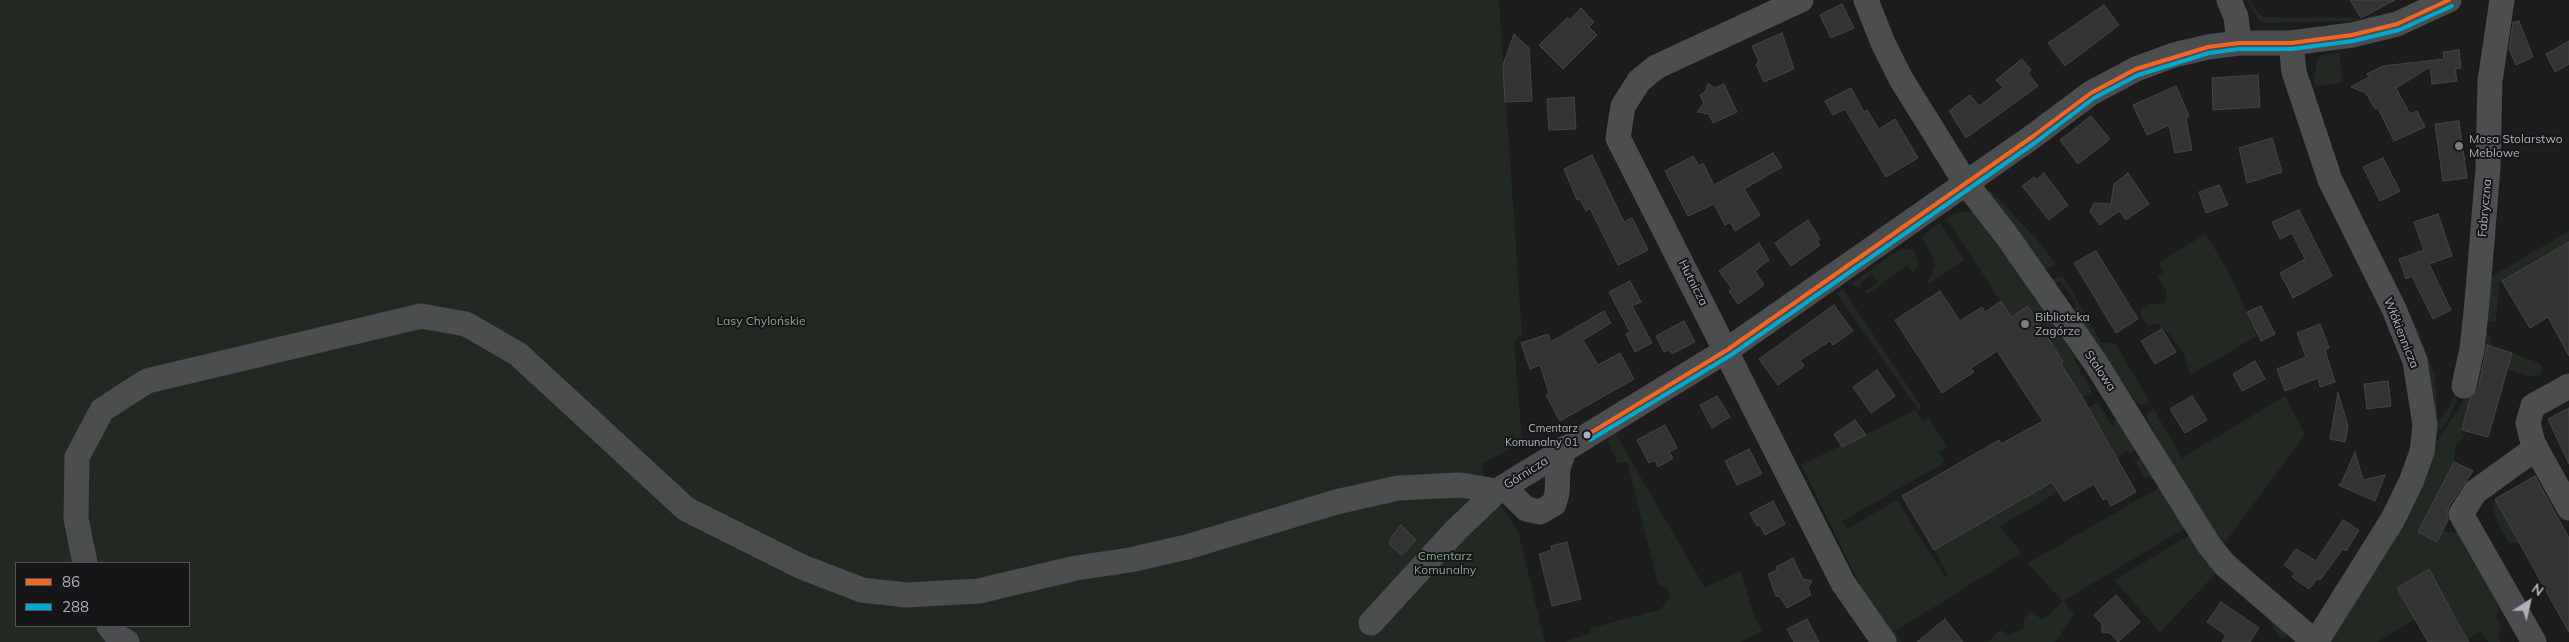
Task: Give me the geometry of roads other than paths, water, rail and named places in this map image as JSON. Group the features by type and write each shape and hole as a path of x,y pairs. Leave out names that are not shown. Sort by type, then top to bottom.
{"street":[{"name":"Hutnicza","path":"1801,0 1656,67 1639,81 1623,106 1618,138 1844,583 1884,642"},
{"name":"Stalowa","path":"1866,0 1883,43 1901,79 1965,182 2007,236 2095,362 2209,545 2225,565 2316,642"},
{"path":"2229,0 2236,17 2240,43"},
{"name":"Górnicza","path":"1371,624 1456,530 1504,487 1727,350 2091,93 2136,68 2183,53 2240,43 2291,43 2352,35 2397,24 2448,0"},
{"name":"Fabryczna","path":"2464,386 2472,349 2477,302 2488,168 2490,81 2502,0"},
{"name":"Włókiennicza","path":"2291,43 2294,72 2330,180 2394,309 2415,361 2423,400 2422,452 2411,482 2393,519 2316,642"},
{"path":"85,562 76,519 77,457 102,410 147,381 421,316 466,324 518,354 686,509 802,568 862,590 906,595 979,591 1076,568 1130,560 1187,547 1336,502 1398,488 1460,485 1504,487 1526,509 1540,512 1554,504 1558,493 1558,468 1566,448"},
{"path":"2569,386 2532,406 2528,423 2536,448 2569,508"},
{"path":"2534,642 2461,514 2475,492 2536,448"},
{"path":"110,627 127,642"}],"place":[{"name":"Mosa Stolarstwo Meblowe","path":"2459,146"},
{"name":"Biblioteka Zagórze","path":"2025,324"},
{"name":"Cmentarz Komunalny 01","path":"1587,435"}],"park label":[{"name":"Lasy Chylońskie","path":"761,321"},
{"name":"Cmentarz Komunalny","path":"1445,563"}]}
